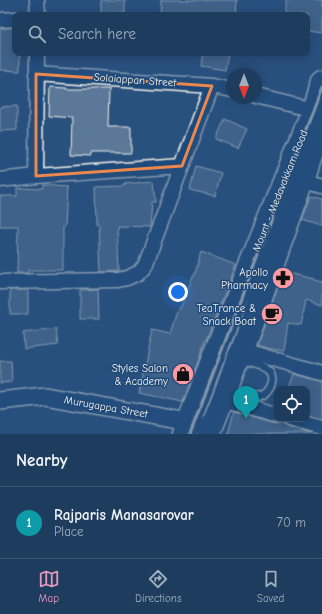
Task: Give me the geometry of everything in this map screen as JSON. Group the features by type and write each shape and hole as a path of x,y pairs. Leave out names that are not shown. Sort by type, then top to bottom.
{"main road":[{"name":"Mount - Medavakkam Road","path":"210,432 304,181 318,116 322,81"},
{"name":"Mount - Medavakkam Road","path":"186,428 304,181"}],"street":[{"path":"37,0 38,12"},
{"path":"0,20 12,19"},
{"path":"36,176 37,56"},
{"name":"Solaiappan Street","path":"36,74 212,86 226,89"},
{"path":"0,282 118,280 138,273 145,265 212,86"},
{"path":"262,98 318,116"},
{"path":"0,180 36,176 182,166"},
{"path":"239,355 322,372"},
{"path":"225,394 274,415"},
{"name":"Murugappa Street","path":"0,401 45,396 186,428 210,432"},
{"path":"300,422 322,428"}],"lane":[{"path":"225,394 257,397 264,395 270,389 272,377 270,373 239,355"}],"highlighted area":[{"path":"36,74 212,86 182,166 36,176"}],"building":[{"path":"101,0 125,0 125,12 101,12"},
{"path":"161,0 237,0 236,12 160,12"},
{"path":"286,0 322,0 322,33 310,31 310,12 284,12"},
{"path":"0,28 12,28 12,56 20,56 20,71 0,70"},
{"path":"203,56 227,56 225,70 201,66"},
{"path":"50,87 66,89 109,89 108,127 131,127 131,153 91,153 91,156 71,155 72,118 49,116"},
{"path":"17,106 17,130 0,131 0,107"},
{"path":"225,119 247,129 238,148 216,139"},
{"path":"196,166 221,173 215,196 190,190"},
{"path":"154,181 156,202 152,202 150,227 117,226 119,271 101,272 99,224 97,225 96,187 125,186 125,184"},
{"path":"42,185 67,187 65,227 63,227 63,270 28,270 28,273 17,273 18,226 0,226 0,196 17,196 17,188 42,189"},
{"path":"311,196 322,199 322,226 302,220"},
{"path":"201,252 236,265 205,340 183,402 139,393 152,330 170,334 178,308 180,309 193,276 194,277"},
{"path":"283,272 322,282 322,305 306,300 301,325 288,323 284,351 257,345"},
{"path":"98,289 99,319 80,319 80,290"},
{"path":"10,290 28,290 28,314 10,314"},
{"path":"56,329 58,345 24,349 23,333"},
{"path":"0,361 11,361 12,382 0,383"},
{"path":"294,374 322,381 322,419 310,416 310,386 289,386"},
{"path":"234,412 275,424 282,423 287,427 312,434 228,434"}],"railway":[{"path":"190,434 322,87"}],"place":[{"name":"Apollo Pharmacy","path":"283,278"},
{"name":"TeaTrance & Snack Boat","path":"272,314"},
{"name":"Styles Salon & Academy","path":"183,374"},
{"name":"Rajparis Manasarovar","path":"246,419"}]}
